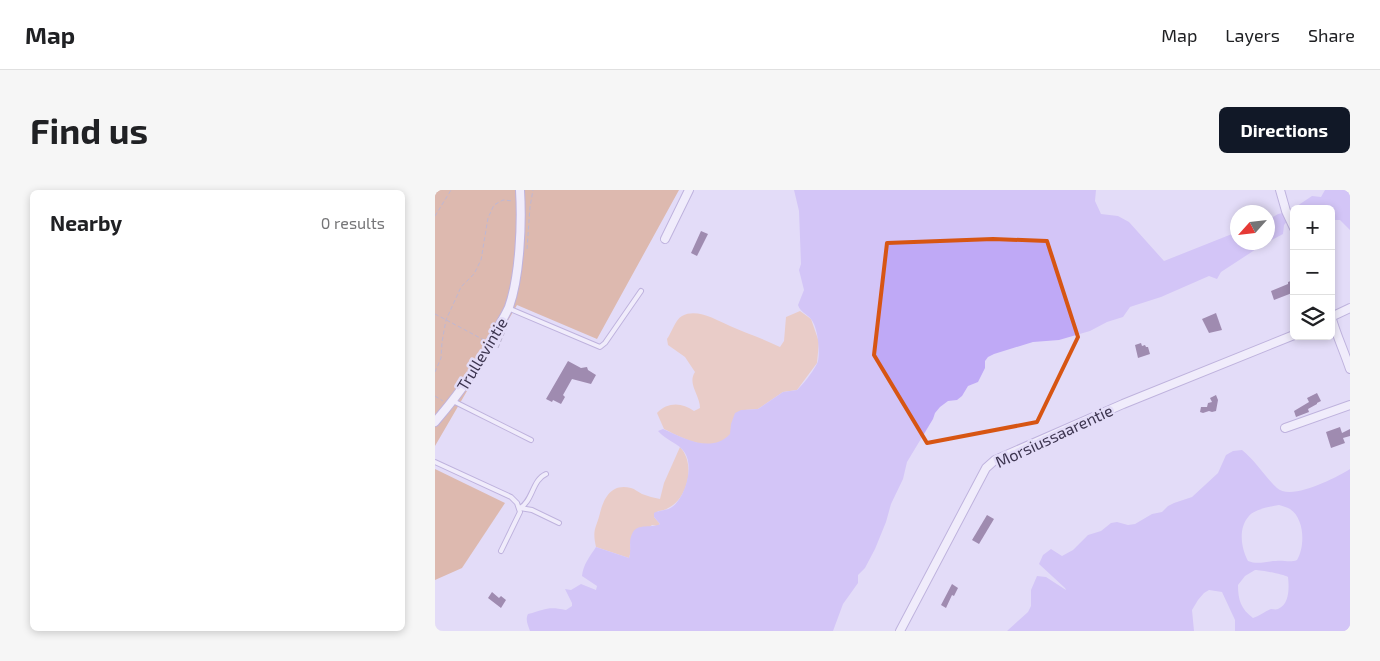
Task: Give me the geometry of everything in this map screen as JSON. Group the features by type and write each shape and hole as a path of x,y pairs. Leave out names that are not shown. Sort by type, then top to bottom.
{"street":[{"path":"665,239 689,190"},
{"path":"1280,190 1290,220"},
{"name":"Trullevintie","path":"435,422 451,403 491,343 508,308 518,256 520,194"},
{"path":"1335,314 1350,308"},
{"path":"1335,329 1350,369"},
{"name":"Morsiussaarentie","path":"899,631 986,468 995,460 1114,408 1290,337"},
{"path":"1285,428 1350,405"}],"lane":[{"path":"508,308 600,347 605,343 641,291"},
{"path":"451,403 531,440"},
{"path":"435,462 511,497 520,508 532,510 559,523"},
{"path":"501,551 517,519 520,508 528,500 537,482 546,474"}],"path":[{"path":"435,216 451,190"},
{"path":"435,372 441,358 446,320 461,287 474,274 481,260 487,218 494,205 503,200 512,201 520,194"},
{"path":"435,314 491,343"},
{"path":"435,396 451,403"}],"highlighted area":[{"path":"993,239 1047,241 1078,337 1037,422 927,443 874,355 887,243"}],"shaded area":[{"path":"435,190 679,190 597,339 517,305 435,446"},
{"path":"794,190 1096,190 1095,201 1101,214 1118,216 1129,222 1164,261 1230,235 1230,250 1255,250 1221,272 1217,279 1209,276 1161,297 1130,307 1123,317 1107,322 1090,331 1059,340 1033,342 988,357 978,382 968,386 962,396 957,400 948,401 935,413 907,462 903,479 891,504 875,549 865,568 858,575 858,583 843,604 833,631 530,631 527,620 528,614 551,608 566,610 572,606 565,589 571,590 581,584 596,590 597,586 582,576 585,564 596,547 629,558 631,537 634,530 660,524 654,517 654,513 670,508 681,497 687,482 688,459 676,444 658,431 663,429 688,440 706,444 723,440 730,434 735,413 741,410 758,409 783,392 797,390 815,368 818,361 818,339 811,319 798,305 804,290 799,270 801,264 799,211"},
{"path":"1325,190 1350,190 1350,230 1340,220 1335,220 1335,205 1298,205 1312,196 1321,197"},
{"path":"1290,211 1290,219 1284,225 1283,234 1275,238 1275,216"},
{"path":"800,311 811,319 819,342 817,363 797,390 783,392 758,409 745,410 731,434 725,440 718,443 702,444 694,442 664,429 657,413 661,409 675,404 685,406 694,411 700,408 692,381 695,372 685,357 668,345 667,339 675,323 682,316 694,313 700,314 780,347 784,341 786,317"},
{"path":"680,447 688,465 686,485 676,503 658,511 654,517 660,524 657,526 652,525 630,544 629,558 596,547 595,529 609,493 624,487 632,488 642,494 660,499 664,483"},
{"path":"1242,450 1277,488 1284,491 1292,492 1313,487 1335,478 1350,469 1350,631 1235,631 1235,620 1222,592 1209,590 1198,600 1192,610 1194,631 1007,631 1028,612 1031,606 1031,590 1037,576 1046,577 1066,590 1039,564 1043,555 1051,549 1062,556 1073,550 1088,535 1101,531 1111,523 1135,524 1152,514 1162,512 1174,503 1192,497 1218,473 1226,455 1233,451","holes":["1279,505 1289,508 1299,519 1302,541 1297,560 1259,563 1248,561 1242,538 1243,526 1249,516 1255,512","1255,570 1272,572 1288,577 1288,590 1287,599 1282,607 1271,609 1253,618 1241,604 1238,585 1245,576"]},
{"path":"435,469 505,503 462,568 435,580"}],"building":[{"path":"701,231 708,234 697,256 691,253"},
{"path":"1290,281 1290,294 1274,300 1271,291 1288,284"},
{"path":"1216,313 1222,330 1209,333 1202,319"},
{"path":"1141,343 1142,346 1148,347 1150,354 1138,358 1135,345"},
{"path":"568,361 581,368 587,367 588,370 596,375 591,384 572,379 563,395 565,397 561,404 553,400 552,402 546,399"},
{"path":"1317,393 1321,401 1308,409 1309,412 1296,417 1294,411 1309,402 1307,398"},
{"path":"1216,395 1218,400 1216,411 1200,412 1201,407 1207,407 1208,403 1212,402 1210,398"},
{"path":"1340,427 1342,433 1350,429 1350,436 1343,438 1345,443 1331,448 1326,432"},
{"path":"987,515 994,519 979,544 972,540"},
{"path":"952,584 958,588 954,596 952,595 946,608 941,605"},
{"path":"492,592 499,598 501,596 506,600 501,608 488,598"}]}
